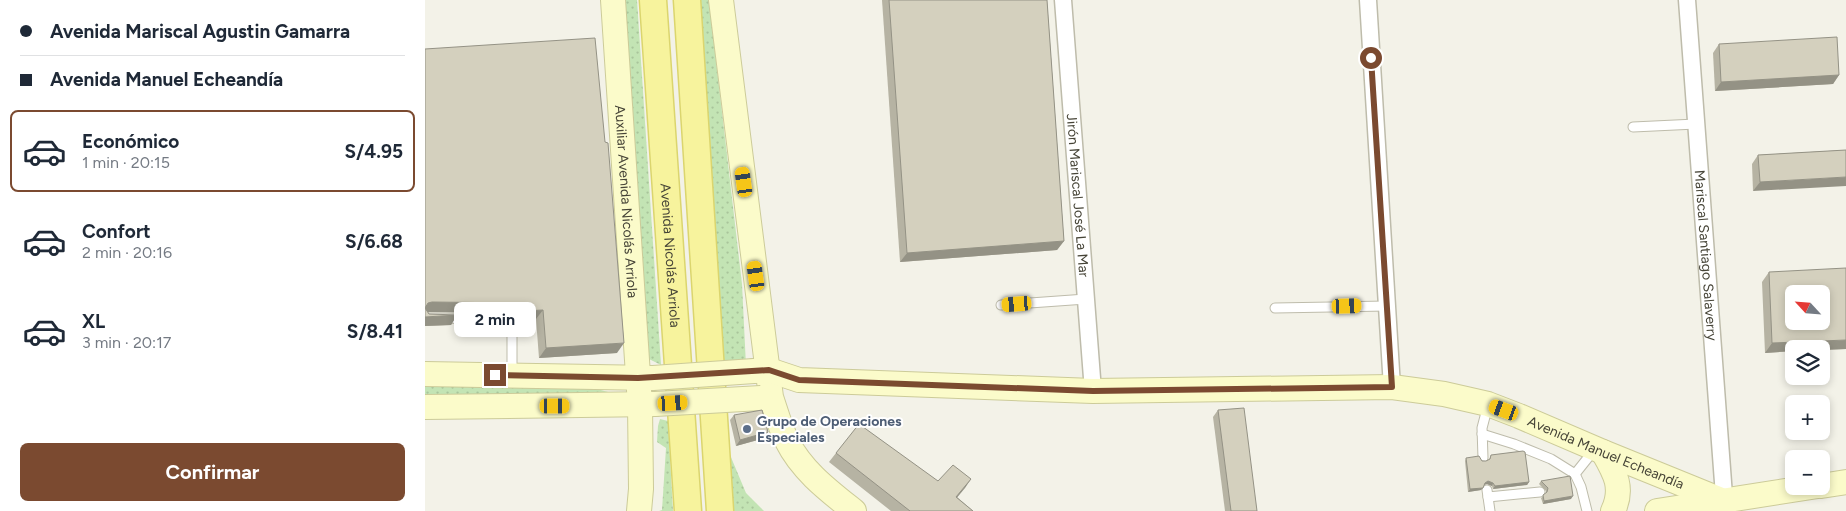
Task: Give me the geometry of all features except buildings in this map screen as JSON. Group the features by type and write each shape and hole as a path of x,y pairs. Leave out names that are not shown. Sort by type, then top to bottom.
{"main road":[{"name":"Avenida Nicolás Arriola","path":"653,0 688,511"},
{"path":"687,0 719,511"}],"street":[{"name":"Auxiliar Avenida Nicolás Arriola","path":"613,0 647,405 639,511"},
{"path":"721,0 761,371 766,397 792,451 821,484 854,511"},
{"name":"Jirón Mariscal José La Mar","path":"1063,0 1093,391"},
{"path":"1368,0 1392,387"},
{"name":"Mariscal Santiago Salaverry","path":"1687,0 1725,506"},
{"name":"Avenida Manuel Echeandía","path":"425,374 645,378 761,371 799,380 1093,391 1392,387 1444,394 1488,404 1725,506"},
{"path":"425,407 647,405 766,397 799,380"},
{"path":"1599,451 1617,477 1618,501 1613,511"},
{"path":"1830,484 1846,482"},
{"path":"1657,511 1725,506 1785,493"}],"lane":[{"path":"1633,127 1696,124"},
{"path":"1001,305 1086,299"},
{"path":"1275,308 1387,306"},
{"path":"425,318 509,319 513,324 512,375"},
{"path":"1483,458 1482,434 1488,404"},
{"path":"1482,434 1551,459 1575,474 1587,511"},
{"path":"1575,474 1599,451"},
{"path":"1570,487 1581,488"},
{"path":"1490,511 1488,493 1540,492"}],"green space":[{"path":"621,0 637,0 661,365 647,358"},
{"path":"696,0 709,0 742,284 746,366 720,369"},
{"path":"425,384 597,389 608,392 609,396 425,403"},
{"path":"660,419 668,421 673,511 659,511 662,510 666,448 657,442"},
{"path":"725,443 746,493 764,511 731,511"}],"place":[{"name":"Grupo de Operaciones Especiales","path":"747,429"}],"route":[{"path":"495,375 653,378 769,370 799,380 1093,391 1392,387 1371,58"}]}
